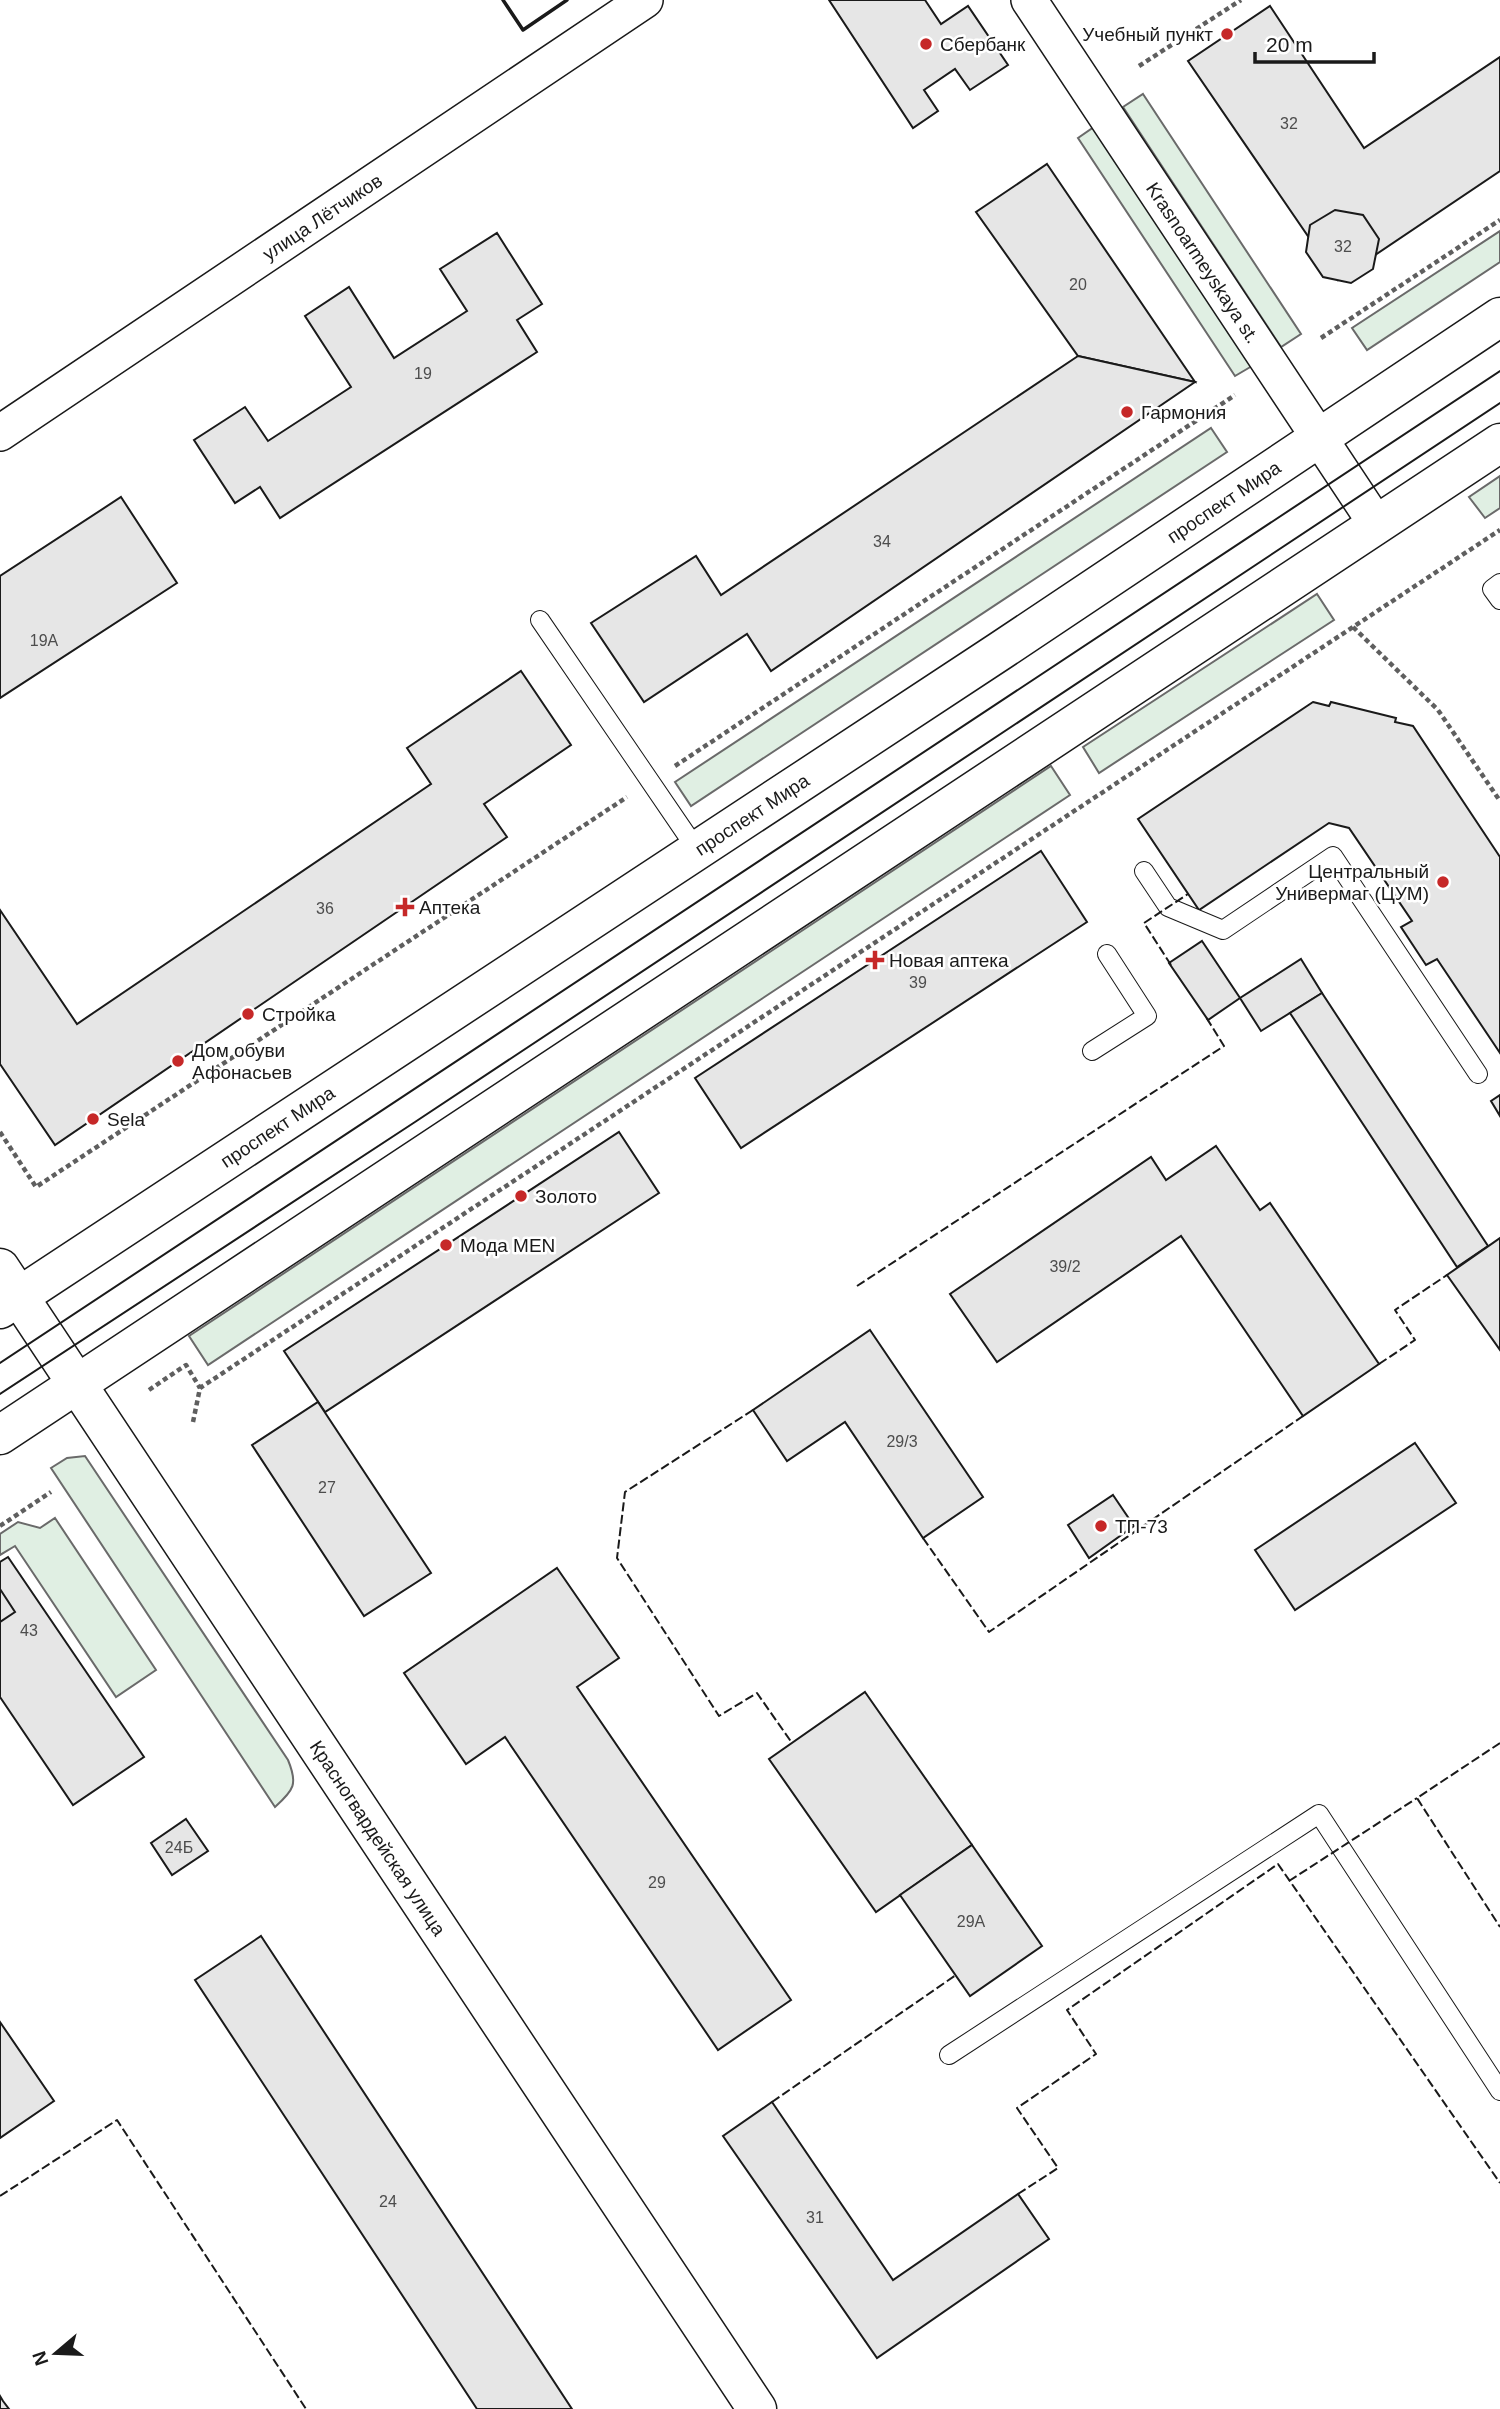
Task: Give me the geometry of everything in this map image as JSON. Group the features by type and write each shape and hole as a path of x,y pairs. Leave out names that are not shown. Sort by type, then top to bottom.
{"main road":[{"name":"проспект Мира","path":"6,1291 697,849 1000,651 1500,317"},
{"path":"0,1435 1500,443"},
{"name":"Красногвардейская улица","path":"6,1291 77,1384 757,2409"}],"street":[{"name":"улица Лётчиков","path":"0,433 645,0"},
{"name":"Krasnoarmeyskaya st.","path":"1029,0 1377,525"}],"lane":[{"path":"1500,583 1492,589 1500,600"},
{"path":"540,620 697,849"},
{"path":"1144,871 1168,907 1223,930 1333,856 1478,1074"},
{"path":"1092,1051 1146,1016 1107,954"},
{"path":"949,2056 1319,1814 1500,2091"}],"path":[{"path":"1139,66 1241,0"},
{"path":"1321,338 1500,220"},
{"path":"200,1388 1500,530"},
{"path":"1353,626 1438,710 1500,801"},
{"path":"0,1132 36,1187"},
{"path":"149,1390 186,1366 200,1388 193,1422"},
{"path":"0,1526 51,1492"}],"green space":[{"path":"1143,94 1301,334 1281,347 1123,107"},
{"path":"1094,127 1252,366 1235,376 1078,138"},
{"path":"1500,231 1500,262 1367,350 1352,328"},
{"path":"1211,428 1227,452 691,806 675,782"},
{"path":"1500,476 1500,508 1485,518 1469,497"},
{"path":"1317,594 1334,620 1099,773 1083,747"},
{"path":"1051,766 1070,795 208,1365 189,1336"},
{"path":"85,1456 288,1760 293,1775 292,1786 275,1807 51,1468 67,1458"},
{"path":"55,1518 156,1670 116,1697 15,1546 0,1555 0,1534 18,1522 40,1528"}],"building":[{"name":"Сбербанк","path":"829,0 925,0 941,24 968,6 1008,65 970,90 955,69 924,90 938,111 913,128"},
{"path":"1270,6 1364,148 1500,57 1500,171 1338,280 1188,61"},
{"path":"1047,164 1195,382 1078,356 976,212"},
{"path":"1335,210 1363,215 1379,239 1373,269 1351,283 1323,277 1306,252 1310,225"},
{"path":"497,233 542,304 517,320 537,352 280,518 260,487 235,503 194,440 245,407 268,441 351,387 305,316 349,287 394,358 467,311 440,269"},
{"path":"1078,356 1195,382 771,671 747,634 644,702 591,623 696,556 721,595"},
{"path":"121,497 177,583 0,698 0,576"},
{"path":"521,671 571,745 484,804 507,837 55,1145 0,1064 0,910 77,1024 431,784 407,748"},
{"name":"Центральный Универмаг (ЦУМ)","path":"1313,702 1329,706 1331,702 1396,718 1395,722 1413,726 1500,857 1500,1053 1437,959 1426,965 1401,927 1412,921 1349,828 1329,823 1199,910 1138,819"},
{"path":"1041,851 1087,922 741,1148 695,1078"},
{"path":"1202,941 1240,998 1208,1020 1169,963"},
{"path":"1301,959 1322,993 1261,1031 1240,998"},
{"path":"1322,993 1488,1246 1457,1267 1290,1013"},
{"path":"1500,1095 1500,1116 1491,1101"},
{"path":"619,1132 659,1193 325,1412 284,1351"},
{"path":"1216,1146 1260,1210 1270,1203 1379,1364 1303,1416 1181,1236 997,1362 950,1294 1151,1157 1166,1180"},
{"path":"1500,1238 1500,1350 1447,1275"},
{"path":"870,1330 983,1497 923,1538 845,1422 787,1461 753,1410"},
{"path":"318,1402 431,1573 364,1616 252,1445"},
{"path":"1415,1443 1456,1503 1295,1610 1255,1550"},
{"name":"ТП-73","path":"1113,1495 1134,1526 1089,1558 1068,1525"},
{"path":"8,1557 144,1757 73,1805 0,1697 0,1562"},
{"path":"557,1568 619,1658 577,1687 791,2000 718,2050 505,1737 466,1764 404,1673"},
{"path":"0,1589 15,1612 0,1622"},
{"path":"865,1692 972,1845 876,1912 769,1759"},
{"path":"186,1819 208,1851 172,1875 151,1843"},
{"path":"972,1845 1042,1946 970,1996 900,1895"},
{"path":"261,1936 572,2409 477,2409 195,1980"},
{"path":"0,2022 54,2101 0,2138"},
{"path":"772,2102 893,2280 1018,2194 1049,2239 877,2358 723,2136"},
{"path":"0,2396 3,2401 9,2409 0,2409"}],"tram line":[{"path":"0,1363 1500,371"},
{"path":"0,1394 1500,403"}],"fence":[{"path":"1171,965 1144,923 1188,894"},
{"path":"857,1286 1224,1046 1206,1017"},
{"path":"1379,1364 1415,1340 1395,1310 1447,1275"},
{"path":"753,1410 625,1492 617,1558 719,1716 757,1693 792,1743"},
{"path":"923,1538 989,1632 1303,1416"},
{"path":"1500,1743 1417,1798 1500,1927"},
{"path":"1289,1881 1417,1798"},
{"path":"1018,2194 1058,2168 1017,2108 1096,2054 1067,2010 1278,1864 1500,2183"},
{"path":"772,2102 956,1975"},
{"path":"0,2196 117,2120 306,2409"}],"wall":[{"path":"503,0 523,30 567,0"}],"place":[{"name":"Учебный пункт","path":"1227,34"},
{"name":"Сбербанк","path":"926,44"},
{"name":"Гармония","path":"1127,412"},
{"name":"Центральный Универмаг (ЦУМ)","path":"1443,882"},
{"name":"Аптека","path":"405,907"},
{"name":"Новая аптека","path":"875,960"},
{"name":"Стройка","path":"248,1014"},
{"name":"Дом обуви Афонасьев","path":"178,1061"},
{"name":"Sela","path":"93,1119"},
{"name":"Золото","path":"521,1196"},
{"name":"Мода MEN","path":"446,1245"},
{"name":"ТП-73","path":"1101,1526"}]}
